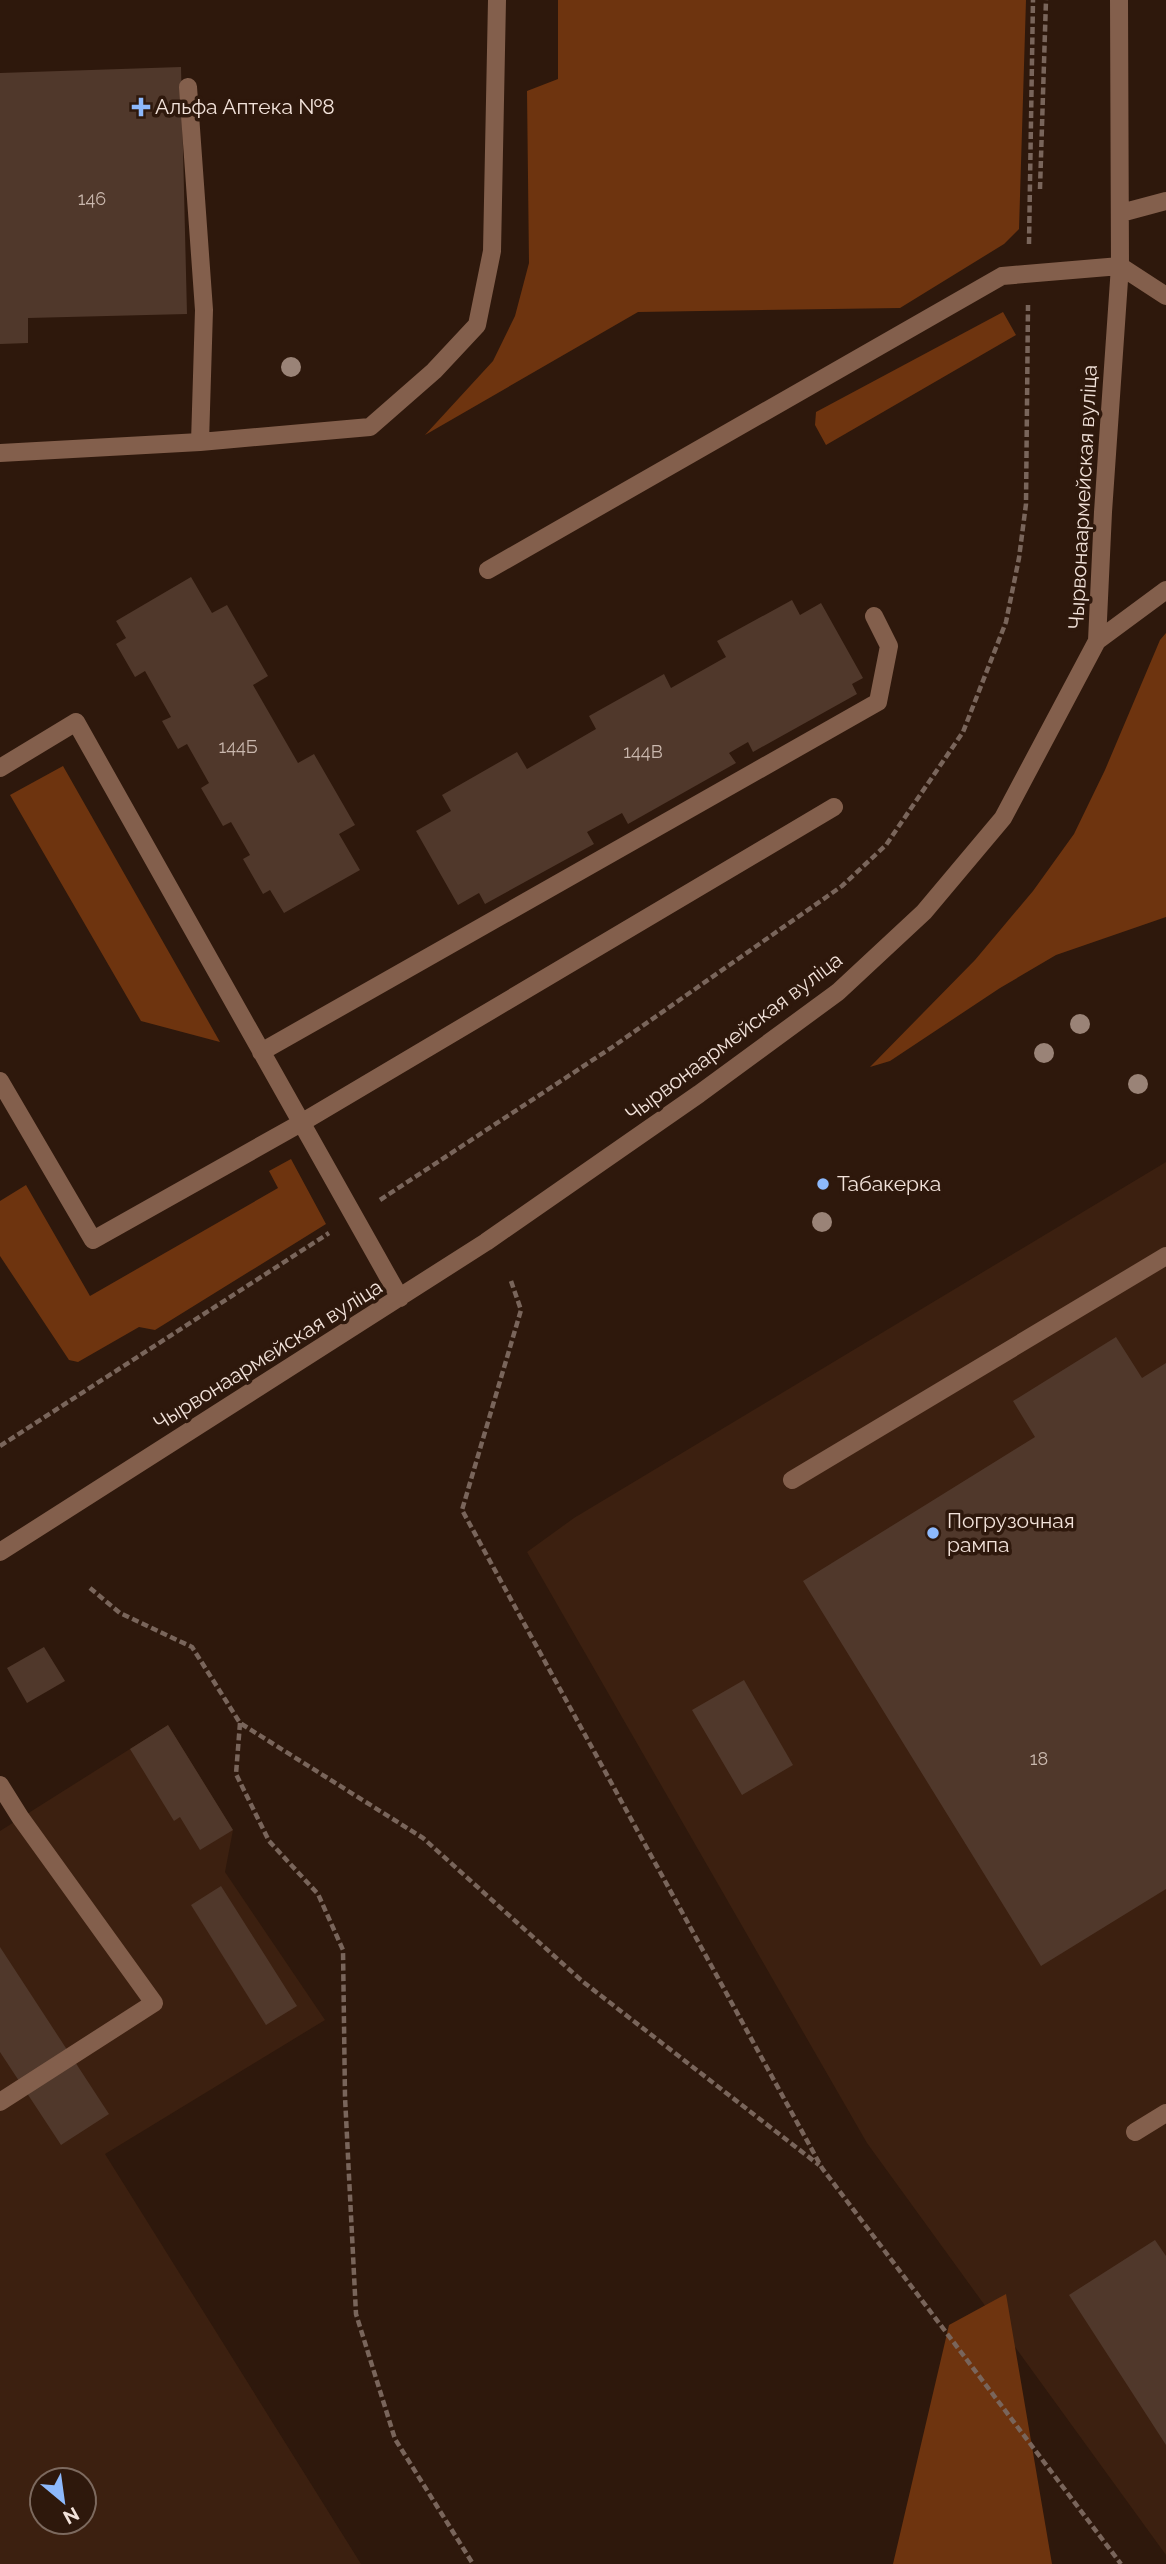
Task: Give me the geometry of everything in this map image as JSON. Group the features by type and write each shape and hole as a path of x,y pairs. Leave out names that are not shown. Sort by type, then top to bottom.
{"street":[{"path":"0,453 200,442 370,428 434,371 477,325 492,251 497,0"},
{"name":"Чырвонаармейская вуліца","path":"0,1552 486,1242 699,1094 838,992 914,921 1003,818 1097,641 1120,266 1119,0"},
{"path":"188,87 204,310 200,442"},
{"path":"1121,213 1166,201"},
{"path":"488,570 1002,276 1120,266 1166,296"},
{"path":"1097,641 1166,590"},
{"path":"261,1052 878,702 889,646 874,616"},
{"path":"0,768 76,722 400,1298"},
{"path":"0,1081 93,1240 301,1123 834,807"},
{"path":"792,1480 1166,1256"},
{"path":"0,1785 20,1817 155,2003 0,2102"},
{"path":"1135,2132 1166,2113"}],"path":[{"path":"1029,274 1033,0"},
{"path":"1040,189 1046,0"},
{"path":"0,1447 354,1216"},
{"path":"511,1281 521,1310 462,1510 822,2168 1121,2564"},
{"path":"90,1588 120,1613 192,1647 240,1723 423,1838 582,1981 822,2168"},
{"path":"240,1723 236,1774 269,1841 318,1894 343,1950 345,2097 356,2314 395,2439 473,2564"}],"shaded area":[{"path":"558,0 1026,0 1019,229 1004,244 900,308 638,312 425,435 493,361 515,316 529,263 527,91 558,79"},
{"path":"1003,312 1016,335 826,445 815,425 816,412"},
{"path":"1166,633 1166,917 1056,955 1000,988 890,1061 870,1067 975,960 1033,891 1074,834 1105,770 1160,640"},
{"path":"63,766 220,1042 141,1021 10,795"},
{"path":"291,1159 326,1224 155,1330 139,1327 78,1362 69,1360 0,1256 0,1201 26,1185 90,1296 278,1188 269,1171"},
{"path":"1166,1162 1166,2555 867,2143 527,1552 574,1518"},
{"path":"168,1725 233,1830 225,1872 325,2020 105,2154 361,2564 0,2564 0,1831"},
{"path":"1006,2294 1052,2564 893,2564 949,2325"}],"building":[{"path":"181,67 187,314 28,318 28,343 0,344 0,73"},
{"path":"191,577 212,613 227,605 268,676 253,685 298,763 314,754 355,825 339,834 360,870 284,913 270,890 263,894 243,859 250,855 231,822 223,826 201,788 209,783 187,744 178,749 162,721 171,717 145,671 135,677 116,644 126,638 116,621"},
{"path":"792,600 800,615 821,603 863,678 852,684 857,694 753,752 748,742 729,753 736,763 628,824 622,813 587,832 594,844 485,904 479,893 458,905 416,831 451,811 442,795 517,752 527,769 596,729 589,716 664,674 671,688 726,657 717,641"},
{"path":"1116,1337 1142,1378 1166,1363 1166,1889 1041,1966 803,1581 1035,1437 1013,1401"},
{"path":"44,1647 65,1681 27,1703 7,1668"},
{"path":"744,1680 793,1765 742,1795 692,1710"},
{"path":"168,1725 233,1830 200,1850 180,1817 174,1821 130,1749"},
{"path":"221,1886 297,2006 266,2025 191,1905"},
{"path":"0,1947 109,2114 61,2145 0,2052"},
{"path":"1155,2240 1166,2256 1166,2445 1069,2295"}],"place":[{"name":"Альфа Аптека №8","path":"141,107"},
{"name":"Табакерка","path":"823,1184"},
{"name":"Погрузочная рампа","path":"933,1533"}]}
